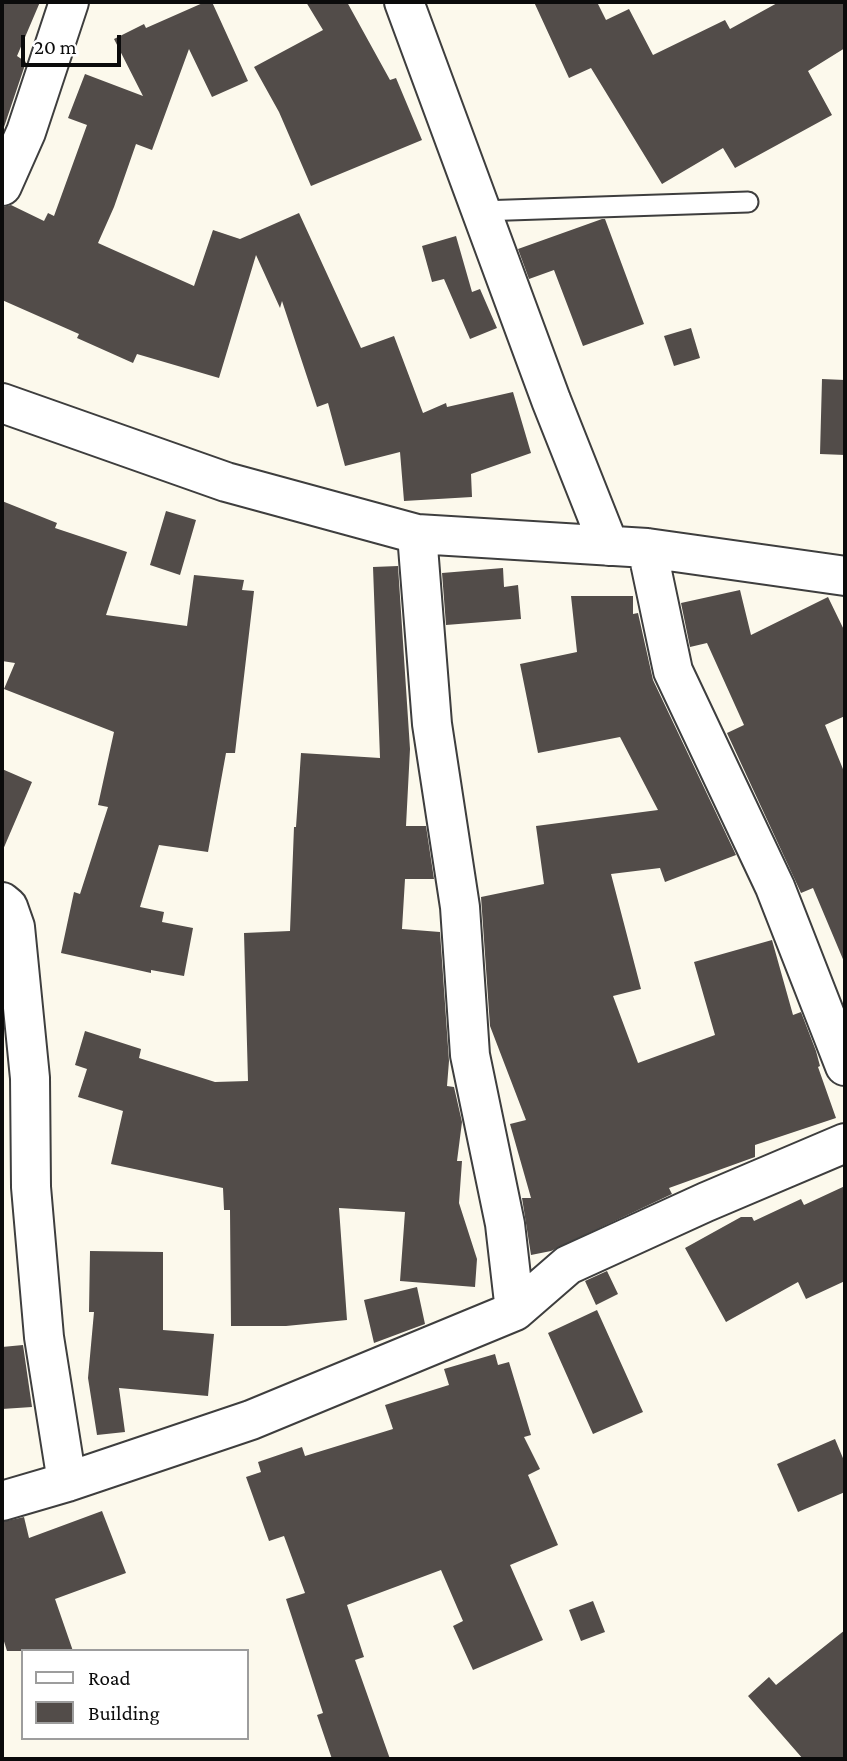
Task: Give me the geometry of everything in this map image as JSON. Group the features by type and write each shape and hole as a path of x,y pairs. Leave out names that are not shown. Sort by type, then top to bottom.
{"street":[{"path":"2,186 26,132 69,2"},
{"path":"404,2 480,211 609,546"},
{"path":"2,403 86,435 226,482 417,534 647,548 845,576"},
{"path":"417,534 432,724 460,907 470,1055 505,1224 515,1311"},
{"path":"647,548 673,671 775,887 845,1066"},
{"path":"2,902 8,907 15,927 30,1078 31,1187 44,1337 67,1482"},
{"path":"2,1501 251,1420 515,1311 568,1265 845,1143"}],"lane":[{"path":"480,211 748,202"}],"building":[{"path":"2,2 40,2 17,56 26,62 2,133"},
{"path":"205,2 212,2 248,81 212,97 189,49 152,150 136,144 98,243 194,286 213,230 240,239 299,213 361,348 394,336 423,413 446,403 447,407 513,392 531,453 471,474 472,497 404,501 400,452 345,466 328,403 317,407 282,301 280,308 256,255 219,378 137,354 133,363 77,338 79,334 2,300 2,207 11,205 44,221 48,213 54,216 87,125 68,118 85,74 143,96 114,39 144,24 146,28"},
{"path":"306,2 347,2 390,80 396,78 422,140 311,186 279,112 254,67 323,30"},
{"path":"534,2 597,2 606,20 629,9 653,55 725,20 730,29 779,2 845,2 845,48 808,71 832,115 735,168 723,148 662,184 591,68 569,78"},
{"path":"605,219 644,324 583,346 554,270 529,279 518,249"},
{"path":"456,236 472,292 480,289 497,328 470,339 444,279 432,282 422,246"},
{"path":"691,328 700,358 674,366 664,336"},
{"path":"822,379 845,380 845,455 820,454"},
{"path":"2,501 57,523 55,528 127,552 106,615 187,626 194,575 244,580 242,590 254,591 235,753 226,753 208,852 159,845 140,907 164,912 162,922 193,928 184,976 151,970 151,973 61,953 74,892 80,894 108,807 98,805 114,732 4,689 15,663 2,661"},
{"path":"166,511 196,520 180,575 150,565"},
{"path":"398,566 410,749 406,826 426,826 434,879 405,879 402,929 440,932 449,1061 447,1086 454,1087 462,1122 457,1161 462,1161 459,1203 477,1259 475,1287 400,1281 405,1212 339,1208 347,1320 286,1326 231,1326 230,1210 224,1210 223,1188 111,1164 123,1111 78,1097 87,1069 75,1065 85,1031 141,1049 139,1058 215,1082 248,1081 244,933 290,931 294,827 301,753 380,758 373,567"},
{"path":"503,568 504,587 518,585 521,619 446,625 442,573"},
{"path":"740,590 751,635 828,597 845,632 845,716 825,725 845,774 845,964 813,888 801,893 727,733 744,725 707,643 690,647 681,603"},
{"path":"571,596 633,596 633,614 638,613 653,680 736,855 665,882 660,868 611,874 641,989 613,996 638,1063 715,1035 694,962 772,940 793,1015 801,1012 836,1118 755,1145 755,1157 669,1188 672,1194 551,1251 531,1255 522,1198 531,1198 510,1124 526,1120 490,1026 481,897 544,884 536,826 658,810 620,737 538,753 520,664 577,652"},
{"path":"2,769 32,782 2,852"},
{"path":"845,1186 845,1281 806,1299 798,1282 726,1322 685,1248 741,1217 752,1217 754,1221 801,1199 804,1205"},
{"path":"90,1251 163,1252 163,1330 214,1334 208,1396 119,1388 125,1432 97,1435 88,1378 94,1312 89,1312"},
{"path":"607,1271 618,1294 596,1305 585,1281"},
{"path":"417,1287 425,1324 374,1343 364,1300"},
{"path":"597,1310 643,1412 593,1434 548,1333"},
{"path":"23,1345 32,1407 2,1409 2,1347"},
{"path":"495,1354 498,1365 509,1362 531,1435 524,1437 540,1469 528,1475 558,1545 510,1565 543,1640 473,1670 453,1626 463,1621 441,1570 347,1605 364,1657 355,1660 390,1759 332,1759 317,1715 323,1713 286,1599 305,1593 284,1536 269,1541 246,1477 261,1472 258,1462 302,1447 305,1456 393,1429 385,1405 449,1385 444,1369"},
{"path":"835,1439 845,1463 845,1492 798,1512 777,1464"},
{"path":"102,1511 126,1573 55,1599 72,1649 7,1651 2,1635 2,1522 24,1517 29,1538"},
{"path":"593,1601 605,1632 581,1641 569,1610"},
{"path":"845,1630 845,1759 803,1759 748,1696 769,1677 776,1685"}]}
